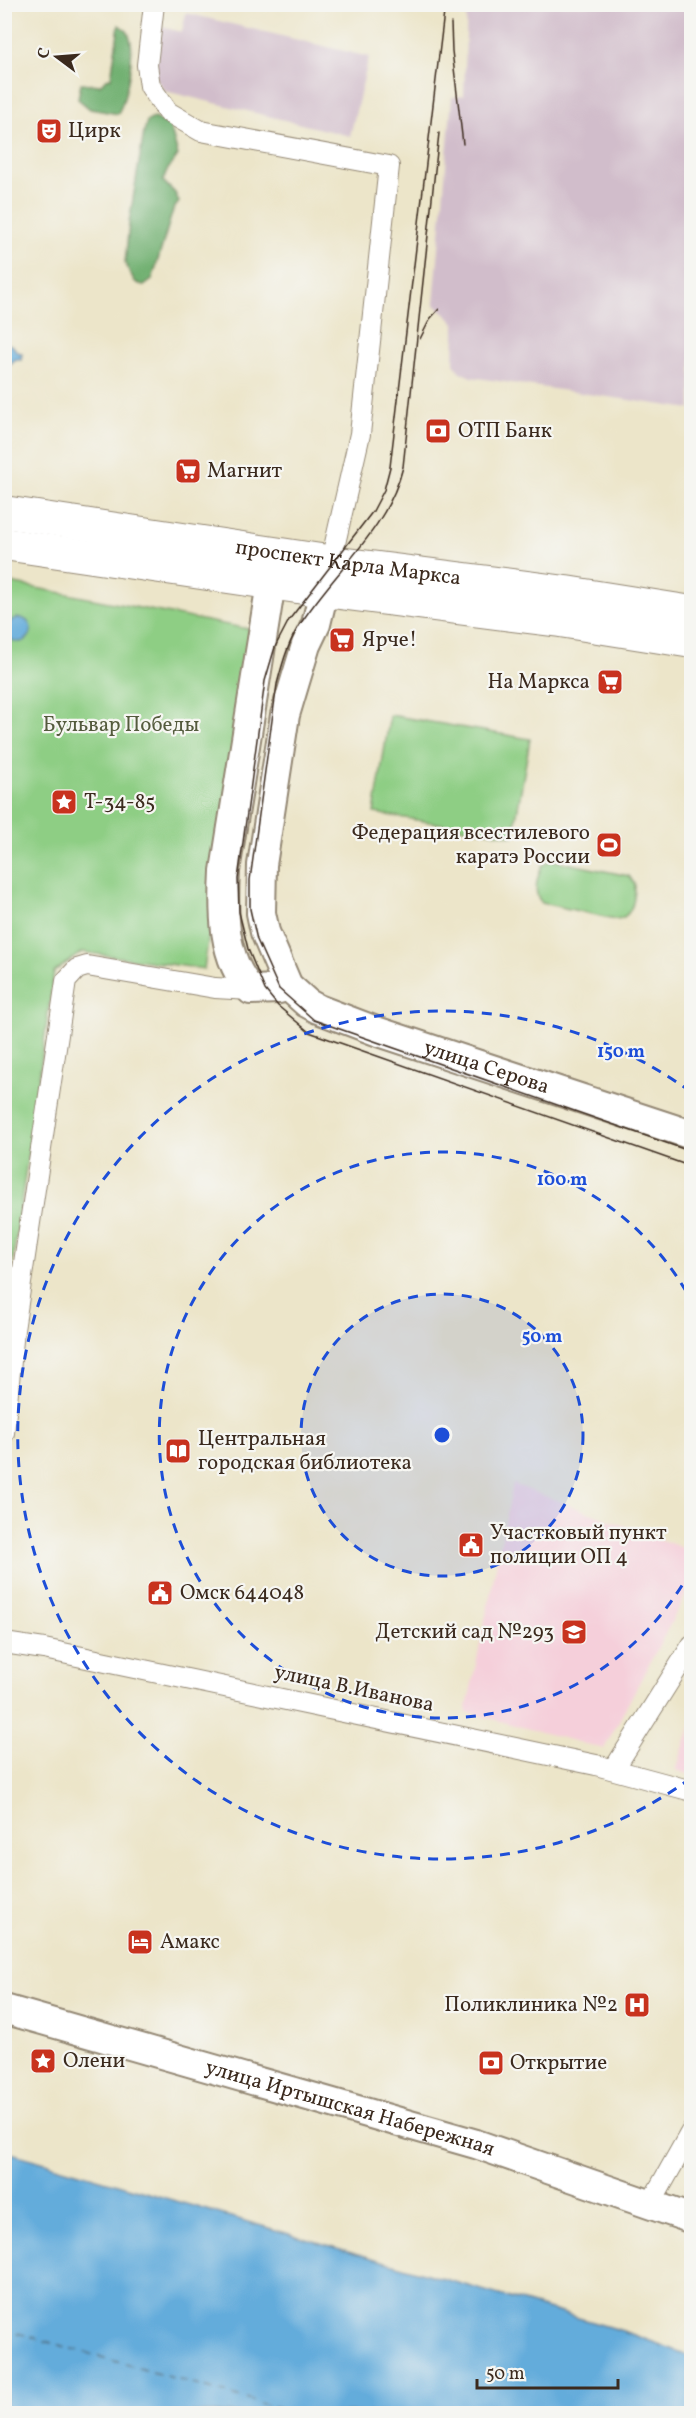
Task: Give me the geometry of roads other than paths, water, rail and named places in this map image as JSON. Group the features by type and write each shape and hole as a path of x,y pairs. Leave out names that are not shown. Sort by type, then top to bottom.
{"main road":[{"name":"проспект Карла Маркса","path":"4,512 692,612"},
{"name":"проспект Карла Маркса","path":"4,544 692,642"}],"street":[{"path":"4,1433 14,1330 66,981 77,969 87,966 215,988 251,990 279,989 288,986 265,932 261,913 262,865 285,716 324,591 360,434 389,166 201,131 168,112 150,86 147,65 154,4"},
{"path":"251,990 236,969 229,943 224,908 225,871 272,583"},
{"name":"улица Серова","path":"288,986 307,1004 376,1031 692,1135"},
{"name":"улица В.Иванова","path":"4,1643 44,1649 614,1769 692,1791"},
{"path":"614,1769 692,1645"},
{"name":"улица Иртышская Набережная","path":"4,2009 476,2144 692,2219"},
{"path":"651,2203 692,2130"}],"water":[{"path":"5,345 13,346 17,352 22,353 21,360 16,359 10,364 5,363"},
{"path":"19,618 28,621 31,630 28,639 19,642 10,639 7,630 10,621"},
{"path":"4,2151 623,2331 691,2356 691,2413 5,2413"}],"tram line":[{"path":"445,4 390,467 384,490 373,511 289,620 275,647 265,681 238,879 239,912 248,949 265,990 278,1006 309,1032 692,1167"},
{"path":"451,23 463,144"},
{"path":"439,133 403,467 396,489 374,529 316,601 294,635 284,659 277,684 250,880 250,909 257,940 279,989 314,1020 692,1152"},
{"path":"420,339 430,319 439,309"}],"place":[{"name":"Цирк","path":"49,131"},
{"name":"ОТП Банк","path":"438,431"},
{"name":"Магнит","path":"188,471"},
{"name":"Ярче!","path":"342,640"},
{"name":"На Маркса","path":"610,682"},
{"name":"Т-34-85","path":"64,802"},
{"name":"Федерация всестилевого каратэ России","path":"609,845"},
{"name":"Центральная городская библиотека","path":"178,1451"},
{"name":"Участковый пункт полиции ОП 4","path":"471,1545"},
{"name":"Омск 644048","path":"160,1593"},
{"name":"Детский сад №293","path":"574,1632"},
{"name":"Амакс","path":"140,1942"},
{"name":"Поликлиника №2","path":"637,2005"},
{"name":"Олени","path":"43,2061"},
{"name":"Открытие","path":"491,2063"}],"park label":[{"name":"Бульвар Победы","path":"121,725"}]}
